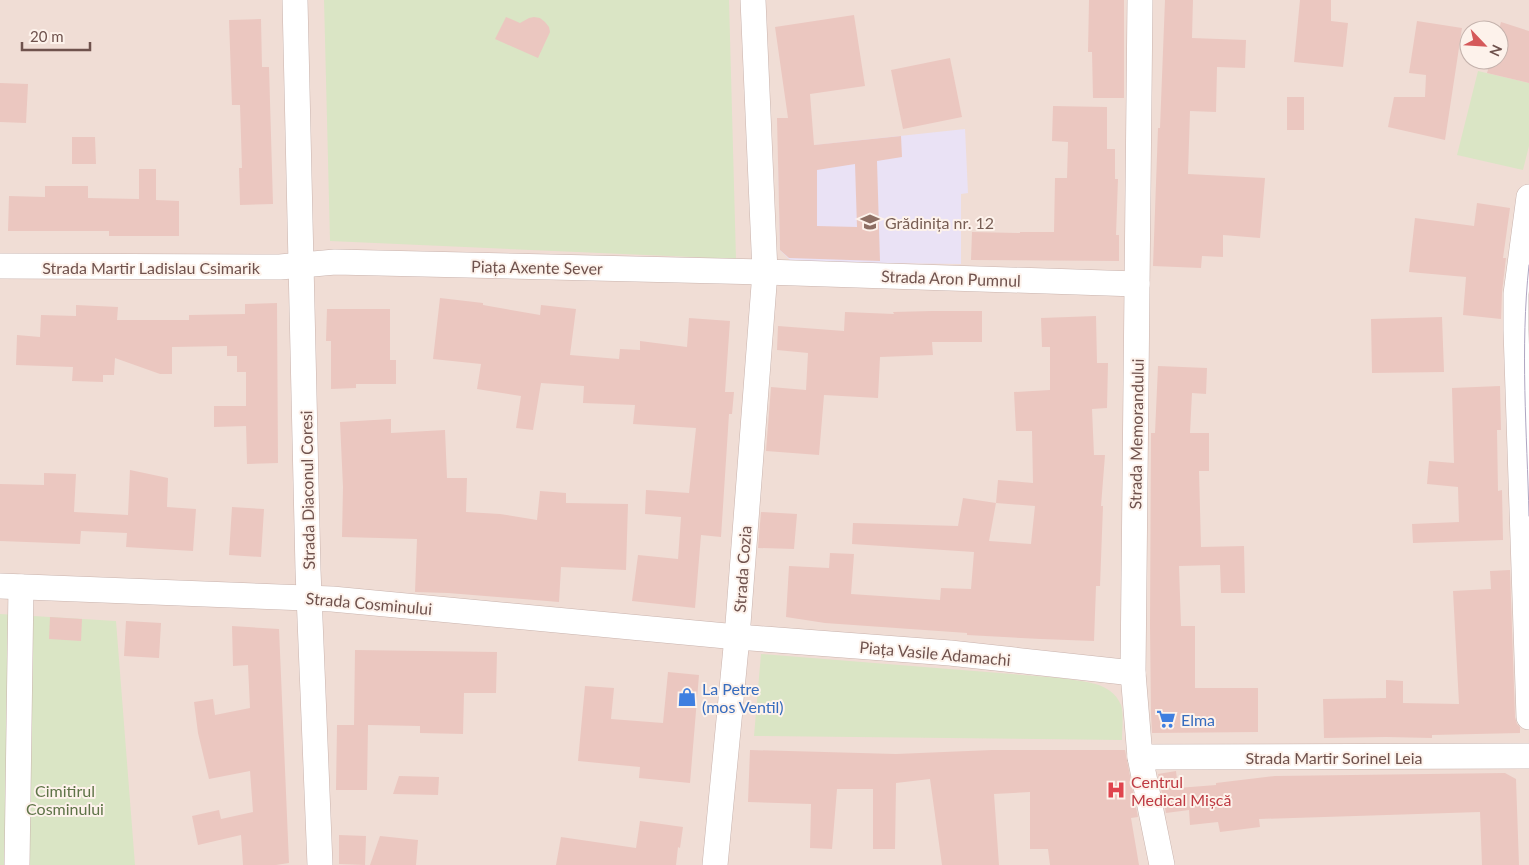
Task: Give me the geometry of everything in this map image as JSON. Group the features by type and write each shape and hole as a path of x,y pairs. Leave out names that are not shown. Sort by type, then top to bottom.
{"street":[{"path":"295,0 302,266"},
{"path":"753,0 765,272"},
{"name":"Strada Memorandului","path":"1140,0 1133,673 1140,757 1162,865"},
{"path":"1529,197 1516,294 1529,717"},
{"name":"Piața Axente Sever","path":"302,266 335,262 765,272"},
{"name":"Strada Martir Ladislau Csimarik","path":"0,266 302,266"},
{"name":"Strada Diaconul Coresi","path":"302,266 310,598 320,865"},
{"name":"Strada Aron Pumnul","path":"765,272 1138,284"},
{"name":"Strada Cozia","path":"715,865 737,637 765,272"},
{"path":"10,586 17,865"},
{"name":"Strada Cosminului","path":"10,586 310,598 737,637"},
{"name":"Piața Vasile Adamachi","path":"737,637 950,653 1133,673"},
{"name":"Strada Martir Sorinel Leia","path":"1140,757 1529,756"}],"shaded area":[{"path":"0,0 1529,0 1529,865 0,865"},
{"name":"Grădinița nr. 12","path":"965,129 968,193 961,194 961,264 791,261 780,250 778,149"}],"green space":[{"path":"324,0 729,0 736,259 330,241"},
{"path":"1478,71 1529,83 1529,146 1523,170 1457,155"},
{"name":"Cimitirul Cosminului","path":"0,614 116,621 135,865 0,865"},
{"path":"761,654 1061,678 1096,684 1110,691 1121,705 1123,717 1122,740 754,736"}],"building":[{"path":"1089,0 1124,0 1124,98 1093,98 1092,52 1088,52"},
{"path":"1165,0 1193,0 1192,38 1246,40 1245,68 1217,67 1216,112 1190,111 1188,174 1265,178 1260,238 1223,235 1223,257 1202,256 1201,268 1153,266"},
{"path":"1300,0 1331,0 1331,21 1348,23 1343,67 1294,62"},
{"path":"854,15 865,86 810,94 814,145 901,136 902,157 877,161 880,261 789,258 780,250 777,118 788,118 775,27","holes":["855,164 857,227 817,226 817,170"]},
{"path":"506,17 520,23 529,18 540,18 549,27 550,32 538,58 495,39"},
{"path":"261,19 262,67 269,67 273,204 240,205 239,168 242,168 240,105 232,105 229,20"},
{"path":"1417,21 1459,28 1459,48 1445,140 1388,127 1394,97 1425,97 1426,75 1409,73"},
{"path":"1509,25 1529,31 1529,83 1487,73 1488,70 1509,70"},
{"path":"950,58 962,117 903,129 891,70"},
{"path":"0,83 28,84 26,123 0,122"},
{"path":"1287,97 1304,97 1304,130 1287,130"},
{"path":"1053,106 1107,107 1107,149 1115,149 1115,179 1118,179 1116,235 1119,235 1119,261 971,260 972,232 1054,232 1055,178 1067,178 1068,142 1052,141"},
{"path":"72,137 95,137 96,164 72,164"},
{"path":"139,169 156,169 156,200 179,201 179,236 109,236 109,231 8,231 9,196 45,197 45,186 88,186 88,198 139,199"},
{"path":"1477,203 1510,208 1503,258 1506,258 1501,319 1463,315 1466,277 1409,272 1415,218 1474,226"},
{"path":"440,298 483,303 483,305 540,315 541,305 576,309 570,355 619,359 620,349 640,350 640,341 687,347 689,318 730,321 725,392 734,392 732,414 729,414 721,537 701,535 695,608 632,601 638,555 678,559 681,517 645,514 646,490 689,493 696,428 633,424 635,405 583,403 584,386 541,383 533,430 516,428 521,396 477,389 481,364 433,359"},
{"path":"277,303 278,463 247,464 246,426 214,427 214,406 246,406 246,372 237,372 237,356 227,356 227,346 172,347 172,374 160,374 115,358 114,375 103,375 103,382 72,381 73,367 16,365 17,335 40,337 41,315 76,316 76,305 118,307 117,320 189,320 189,315 245,314 245,304"},
{"path":"327,309 390,309 390,360 396,360 396,384 356,384 356,388 331,389 331,341 326,341"},
{"path":"982,311 982,342 932,342 933,355 880,357 878,398 824,395 819,455 766,451 771,387 806,390 808,353 777,350 778,326 844,331 845,312 894,314 893,312"},
{"path":"1096,316 1097,363 1108,363 1107,408 1092,409 1094,455 1105,455 1101,506 1103,506 1100,586 1096,586 1094,641 967,635 967,633 825,623 786,617 789,566 829,568 830,553 854,554 851,594 940,600 941,588 971,589 974,552 852,544 853,523 958,526 963,498 996,503 998,480 1033,483 1032,431 1016,431 1014,392 1050,390 1050,347 1042,347 1041,318","holes":["996,503 1035,506 1031,544 989,541"]},
{"path":"1442,317 1444,372 1372,373 1371,319"},
{"path":"1158,366 1207,368 1206,394 1192,393 1190,433 1209,433 1209,471 1199,471 1201,547 1244,546 1245,593 1221,593 1220,565 1179,566 1181,626 1195,626 1195,688 1258,688 1258,732 1152,733 1150,626 1151,433 1155,433"},
{"path":"1500,386 1501,430 1497,430 1498,491 1502,490 1503,540 1413,543 1412,524 1459,522 1458,487 1427,484 1429,461 1454,463 1452,388"},
{"path":"391,419 391,433 445,430 447,478 467,478 466,512 500,514 537,520 540,491 566,493 566,503 628,504 626,570 561,567 559,602 415,592 417,539 342,537 343,487 340,422"},
{"path":"130,470 168,478 167,507 196,509 193,551 126,547 127,533 81,531 80,544 0,541 0,484 44,485 44,473 76,474 74,512 128,515"},
{"path":"232,507 264,509 261,557 229,555"},
{"path":"761,512 797,514 794,549 758,548"},
{"path":"1510,570 1515,717 1520,727 1520,733 1432,735 1432,738 1324,738 1323,699 1386,698 1386,680 1403,681 1403,703 1459,704 1453,591 1491,589 1490,571"},
{"path":"50,617 82,619 81,641 49,639"},
{"path":"126,621 161,623 159,658 124,656"},
{"path":"232,626 279,629 289,863 243,865 241,835 198,845 192,816 219,810 221,819 253,812 250,771 209,779 198,733 194,702 213,699 215,715 250,708 248,665 233,666"},
{"path":"355,650 497,652 496,693 464,693 463,734 420,733 420,726 368,725 367,790 336,790 337,725 354,725"},
{"path":"668,672 699,675 690,783 639,778 640,767 578,761 585,686 614,688 611,719 663,723"},
{"path":"750,750 896,754 992,750 1125,750 1138,817 1131,818 1139,865 1050,865 1048,849 1030,849 1030,792 994,794 999,865 942,865 930,779 896,783 895,849 873,849 873,789 837,789 832,849 810,848 811,804 748,802"},
{"path":"1176,771 1178,788 1216,785 1216,783 1275,776 1505,773 1516,779 1519,865 1482,865 1480,812 1259,819 1260,827 1220,832 1218,822 1190,825 1189,810 1166,813 1158,774"},
{"path":"399,776 439,777 438,795 393,794"},
{"path":"640,821 683,827 676,865 556,865 561,837 636,848"},
{"path":"339,835 366,836 365,865 339,864"},
{"path":"380,836 418,840 416,865 370,865"}],"tram line":[{"path":"1529,265 1525,328 1529,516"}],"place":[{"name":"Grădinița nr. 12","path":"870,222"},
{"name":"La Petre (mos Ventil)","path":"687,697"},
{"name":"Elma","path":"1166,719"},
{"name":"Centrul Medical Mișcă","path":"1116,790"}]}
